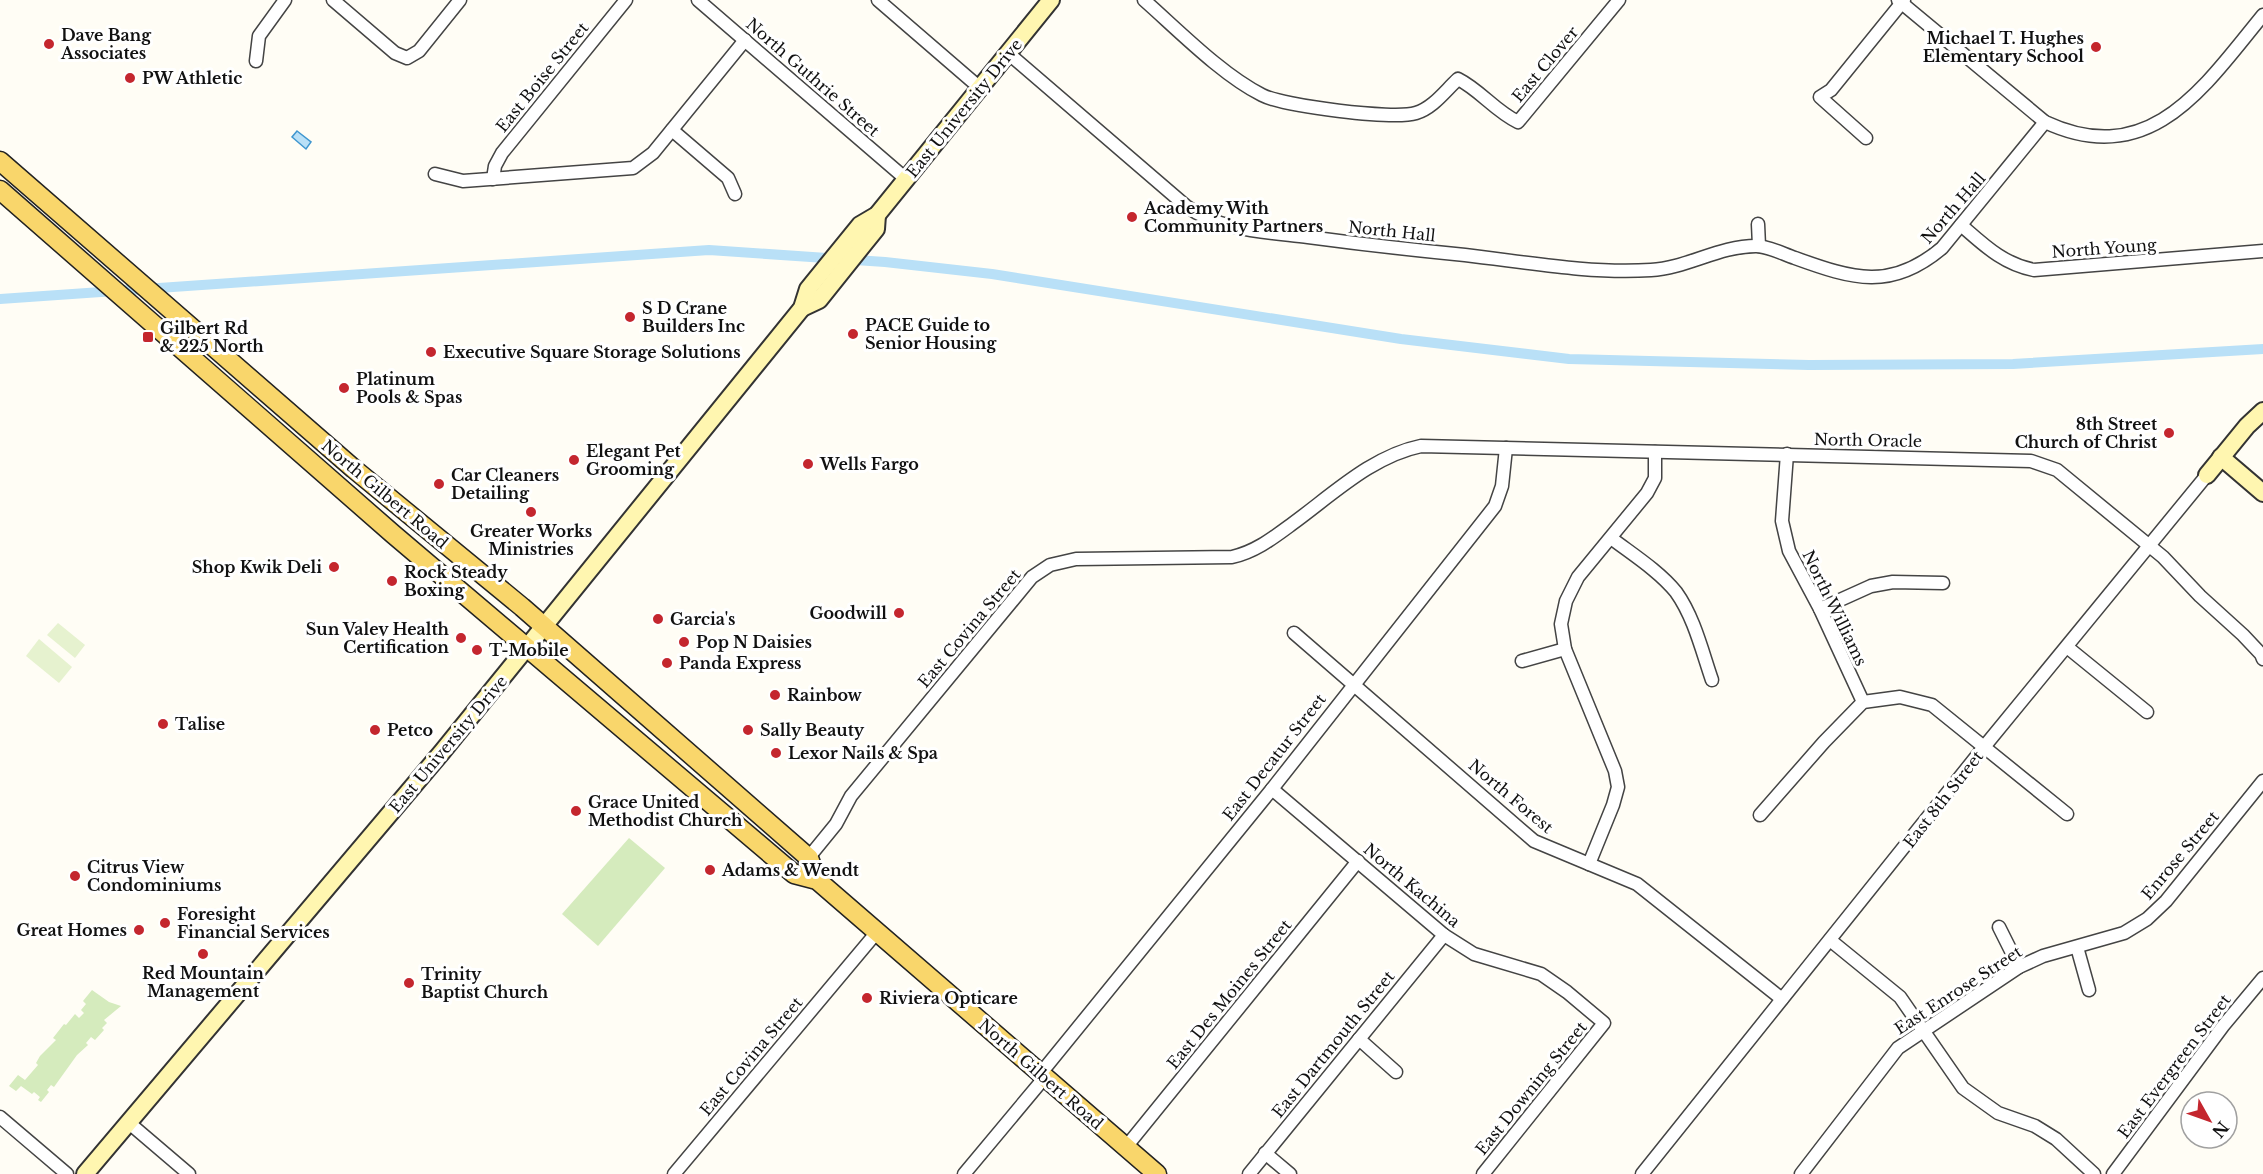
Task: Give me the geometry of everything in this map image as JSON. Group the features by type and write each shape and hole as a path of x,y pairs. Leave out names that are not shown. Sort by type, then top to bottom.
{"main road":[{"name":"East University Drive","path":"85,1174 545,628 802,308 808,289 860,225 877,215 1051,0"},
{"name":"North Gilbert Road","path":"0,161 122,265 293,417 545,628 809,858 817,880"},
{"name":"North Gilbert Road","path":"0,190 393,534 794,874 817,880 1157,1174"},
{"name":"East University Drive","path":"802,308 819,300 840,274 876,229 877,215"},
{"path":"56,238 71,222"},
{"path":"175,341 190,325"},
{"name":"East 8th Street","path":"2247,426 2263,397"},
{"name":"East 8th Street","path":"2207,475 2247,426 2263,411"},
{"path":"279,433 293,417"},
{"path":"2221,457 2263,493"},
{"path":"393,534 409,515"},
{"path":"629,734 646,738 681,762 695,759"},
{"path":"680,777 691,773 730,800 744,802"}],"street":[{"path":"256,61 259,36 285,0"},
{"path":"333,0 395,53 407,58 419,51 460,0"},
{"name":"East Boise Street","path":"493,179 495,166 502,153 626,0"},
{"name":"North Guthrie Street","path":"698,0 906,179"},
{"path":"878,0 980,88"},
{"name":"East Clover","path":"1144,0 1239,81 1275,100 1393,116 1417,113 1436,102 1458,79 1469,84 1506,117 1518,122 1612,3"},
{"path":"1866,138 1820,98 1831,90 1901,1 2045,122 2064,131 2093,137 2118,136 2152,127 2199,93 2263,15"},
{"path":"435,174 456,181 633,168 648,159 745,40"},
{"name":"North Hall","path":"1008,53 1196,214 1239,228 1603,270 1652,270 1676,266 1719,251 1759,246 1826,270 1861,278 1882,279 1903,274 1926,262 1942,248 2045,122"},
{"path":"672,130 728,178 735,194"},
{"path":"1758,224 1759,246"},
{"name":"North Young","path":"1961,225 1999,258 2017,267 2034,270 2263,251"},
{"name":"North Oracle","path":"1397,451 1421,446 2031,461 2056,470 2150,546 2200,596 2243,634 2263,659"},
{"name":"East Decatur Street","path":"964,1174 1495,506 1502,486 1506,448"},
{"name":"East Covina Street","path":"794,874 836,824 851,796 1032,577 1050,565 1076,559 1232,557 1246,554 1397,451"},
{"path":"1589,864 1618,787 1615,771 1565,649 1561,624 1566,601 1578,577 1647,493 1655,478 1655,452"},
{"name":"North Williams","path":"1787,454 1782,521 1789,551 1820,609 1863,702"},
{"name":"East 8th Street","path":"1642,1174 1984,747 2207,475"},
{"path":"1611,538 1654,571 1676,592 1687,611 1712,680"},
{"path":"1820,609 1882,584 1943,583"},
{"name":"North Forest","path":"1294,633 1534,841 1637,884 1782,999"},
{"path":"2067,647 2146,712"},
{"path":"1522,661 1565,649"},
{"path":"1760,815 1824,742 1863,702 1900,697 1932,705 2067,814"},
{"name":"Enrose Street","path":"2077,947 2124,933 2146,919 2166,901 2263,781"},
{"name":"North Kachina","path":"1272,789 1444,935 1474,954 1541,974 1605,1023"},
{"name":"East Des Moines Street","path":"1126,1147 1358,861"},
{"path":"2000,927 2019,967"},
{"name":"East Covina Street","path":"674,1174 877,932"},
{"name":"East Dartmouth Street","path":"1249,1174 1444,935"},
{"path":"1830,940 1900,997 1963,1088 1998,1113 2035,1126 2056,1139 2094,1174"},
{"path":"2077,947 2089,990"},
{"name":"East Enrose Street","path":"1804,1173 1885,1062 1898,1048 2019,967 2043,956 2077,947"},
{"name":"East Evergreen Street","path":"2113,1174 2223,1026 2263,978"},
{"name":"East Downing Street","path":"1483,1174 1605,1023"},
{"path":"1359,1040 1396,1072"},
{"path":"0,1117 67,1174"},
{"path":"128,1122 189,1174"},
{"path":"1266,1154 1290,1174"}],"green space":[{"path":"58,623 85,645 75,658 47,635"},
{"path":"39,639 72,667 59,683 26,656"},
{"path":"629,838 665,868 598,946 562,914"},
{"path":"92,990 109,1002 121,1006 104,1020 107,1023 102,1028 104,1030 95,1040 91,1037 86,1043 88,1045 77,1055 54,1087 51,1085 47,1090 49,1092 41,1102 38,1100 40,1097 34,1092 32,1094 21,1086 16,1091 9,1086 18,1075 25,1080 38,1065 36,1063 40,1056 56,1040 53,1038 64,1024 66,1025 75,1014 79,1018 84,1013 81,1010 86,1004 83,1001"}],"water":[{"path":"297,131 311,142 306,149 292,137"}],"waterway":[{"path":"0,299 709,250 885,262 992,274 1401,339 1569,359 1809,365 2013,364 2263,349"}],"place":[{"name":"Dave Bang Associates","path":"49,44"},
{"name":"Michael T. Hughes Elementary School","path":"2096,47"},
{"name":"PW Athletic","path":"130,78"},
{"name":"Academy With Community Partners","path":"1132,217"},
{"name":"S D Crane Builders Inc","path":"630,317"},
{"name":"PACE Guide to Senior Housing","path":"853,334"},
{"name":"Gilbert Rd & 225 North","path":"148,337"},
{"name":"Executive Square Storage Solutions","path":"431,352"},
{"name":"Platinum Pools & Spas","path":"344,388"},
{"name":"8th Street Church of Christ","path":"2169,433"},
{"name":"Elegant Pet Grooming","path":"574,460"},
{"name":"Wells Fargo","path":"808,464"},
{"name":"Car Cleaners Detailing","path":"439,484"},
{"name":"Greater Works Ministries","path":"531,512"},
{"name":"Shop Kwik Deli","path":"334,567"},
{"name":"Rock Steady Boxing","path":"392,581"},
{"name":"Goodwill","path":"899,613"},
{"name":"Garcia's","path":"658,619"},
{"name":"Sun Valey Health Certification","path":"461,638"},
{"name":"Pop N Daisies","path":"684,642"},
{"name":"T-Mobile","path":"477,650"},
{"name":"Panda Express","path":"667,663"},
{"name":"Rainbow","path":"775,695"},
{"name":"Talise","path":"163,724"},
{"name":"Petco","path":"375,730"},
{"name":"Sally Beauty","path":"748,730"},
{"name":"Lexor Nails & Spa","path":"776,753"},
{"name":"Grace United Methodist Church","path":"576,811"},
{"name":"Adams & Wendt","path":"710,870"},
{"name":"Citrus View Condominiums","path":"75,876"},
{"name":"Foresight Financial Services","path":"165,923"},
{"name":"Great Homes","path":"139,930"},
{"name":"Red Mountain Management","path":"203,954"},
{"name":"Trinity Baptist Church","path":"409,983"},
{"name":"Riviera Opticare","path":"867,998"}]}
